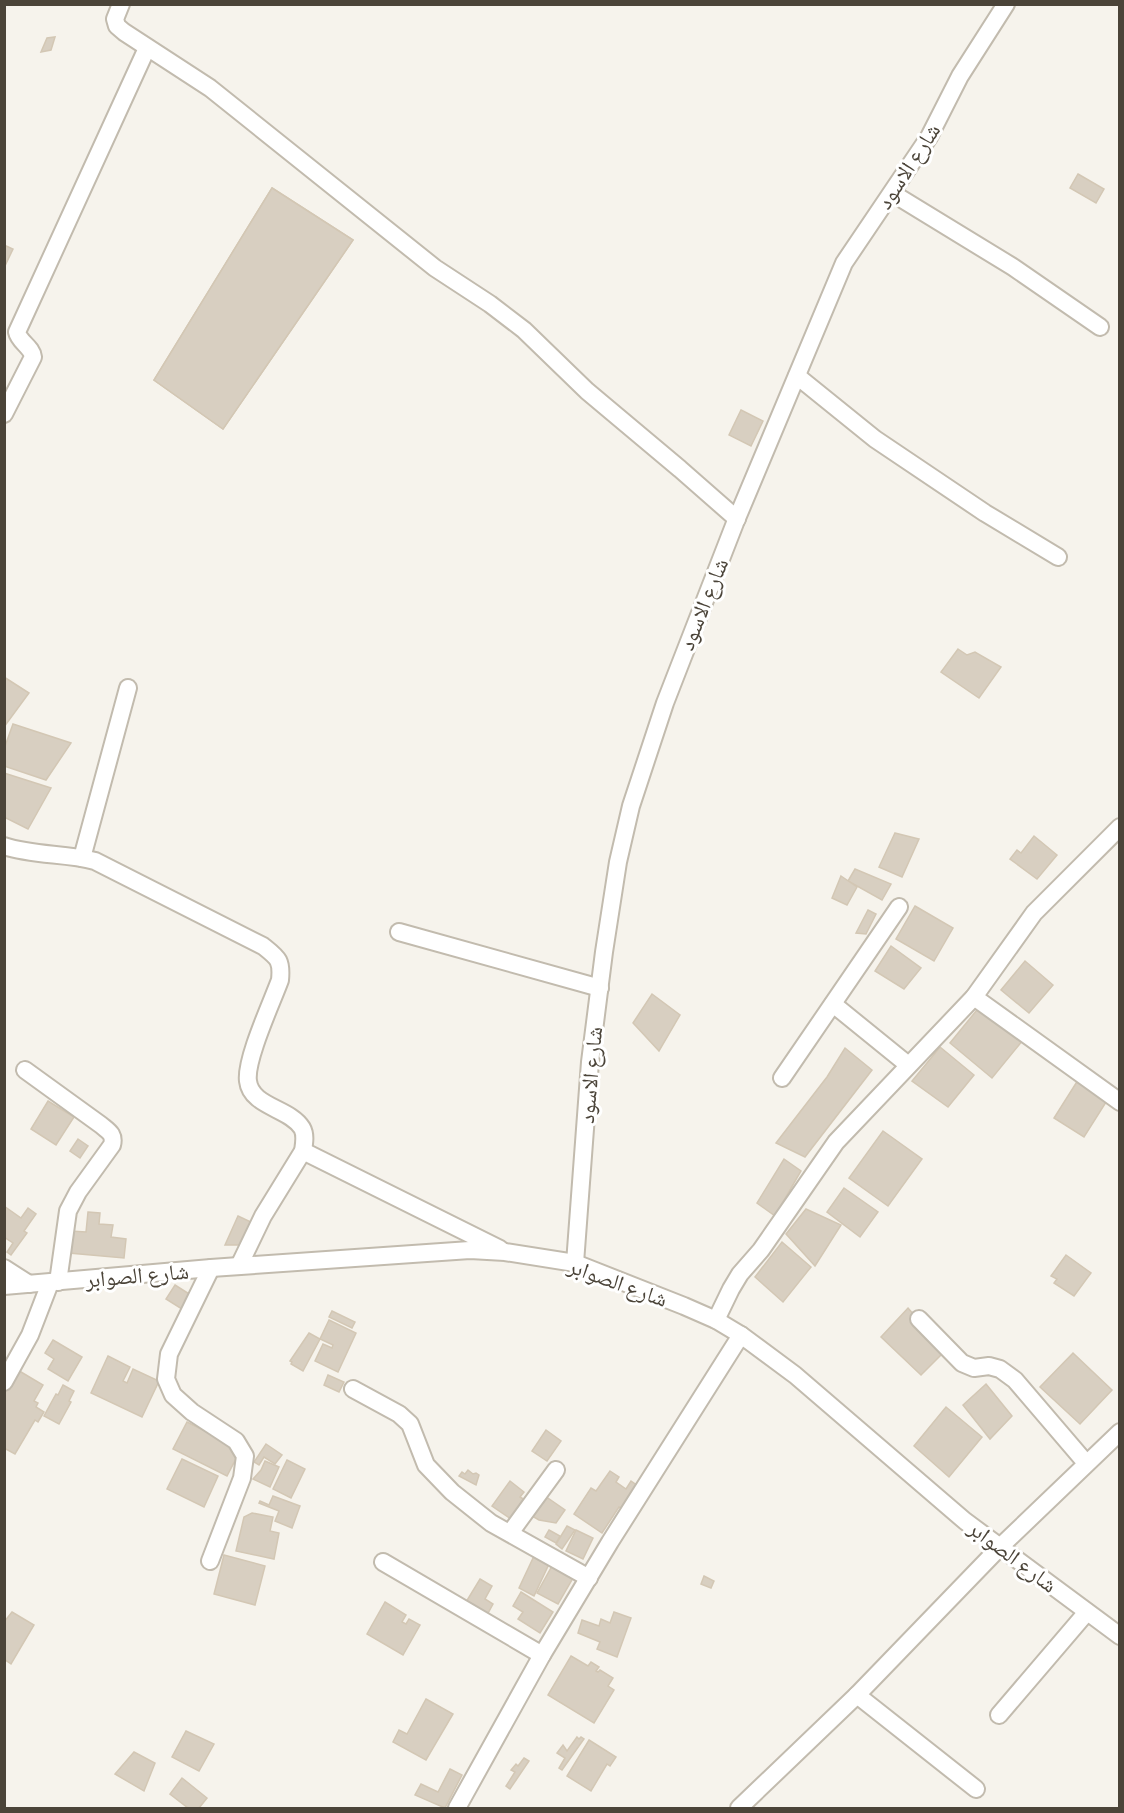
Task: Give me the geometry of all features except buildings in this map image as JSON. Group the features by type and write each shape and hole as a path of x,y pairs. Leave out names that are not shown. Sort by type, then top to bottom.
{"street":[{"path":"121,4 115,19 117,26 210,88 435,268 490,304 524,330 587,391 736,519"},
{"name":"شارع الاسود","path":"575,1263 590,1062 618,862 632,806 685,648 736,519 844,263 929,137 960,76 1006,4"},
{"path":"4,414 33,357 17,332 147,48"},
{"path":"892,193 1013,267 1101,327"},
{"path":"797,376 875,439 986,513 1058,557"},
{"path":"82,858 128,688"},
{"path":"716,1320 730,1289 740,1274 761,1250 836,1142 907,1064 974,997 1034,913 1119,827"},
{"path":"4,846 34,853 95,861 263,946 276,957 282,966 280,980 250,1061 249,1088 257,1097 302,1128 305,1139 303,1150 263,1216 239,1266"},
{"path":"782,1078 899,907"},
{"path":"399,932 600,988"},
{"path":"974,997 1119,1102"},
{"path":"833,1004 907,1064"},
{"path":"4,1382 30,1335 54,1282 68,1211 78,1192 114,1139 112,1134 101,1125 25,1070"},
{"path":"303,1150 505,1252"},
{"name":"شارع الصوابر","path":"4,1286 211,1268 470,1250 505,1252 575,1263 716,1320 741,1335 795,1375 965,1521 1119,1636"},
{"path":"4,1268 29,1284"},
{"path":"210,1561 242,1478 244,1456 236,1441 192,1412 173,1395 166,1379 169,1354 211,1268"},
{"path":"919,1319 962,1363 974,1368 989,1366 1000,1369 1015,1380 1086,1463"},
{"path":"457,1809 542,1655 741,1335"},
{"path":"353,1389 399,1414 410,1424 426,1465 452,1492 491,1522 589,1578"},
{"path":"739,1809 856,1695 1000,1547 1119,1432"},
{"path":"510,1533 556,1470"},
{"path":"383,1562 542,1655"},
{"path":"999,1715 1087,1612"},
{"path":"856,1695 976,1789"}]}
